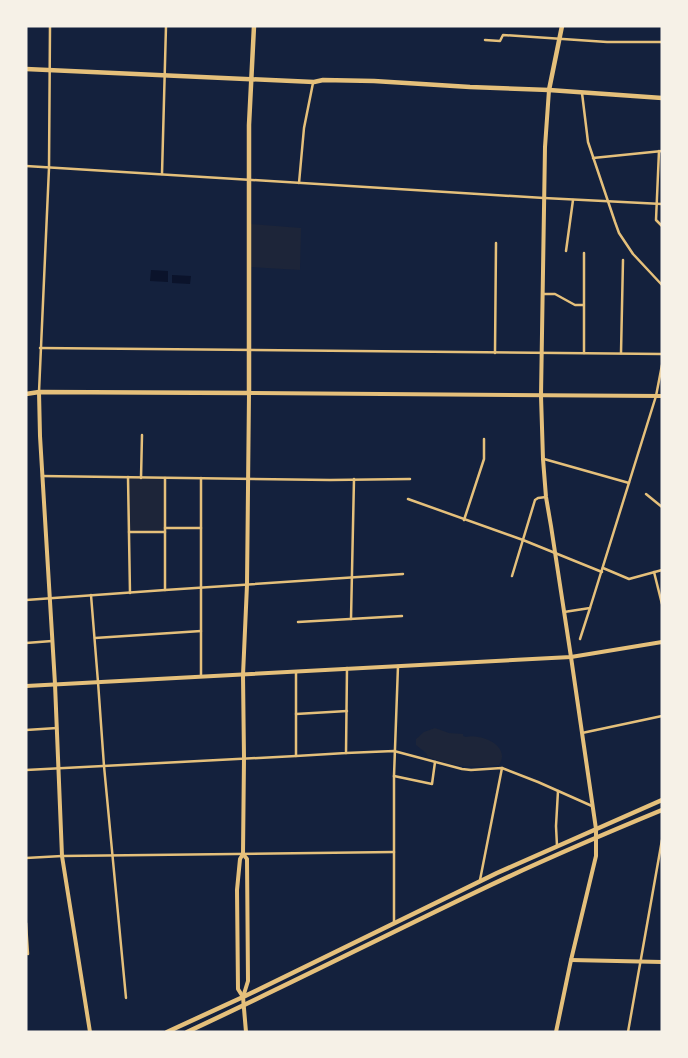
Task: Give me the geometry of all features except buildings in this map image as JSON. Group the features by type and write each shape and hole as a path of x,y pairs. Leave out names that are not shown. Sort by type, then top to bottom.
{"main road":[{"path":"26,394 39,392 249,393 249,126 254,26"},
{"path":"549,90 562,26"},
{"path":"26,69 314,82 323,80 374,81 662,98"},
{"path":"168,1032 479,882 662,800"},
{"path":"187,1032 466,897 596,837 662,810"}],"street":[{"path":"50,26 49,168 39,392 42,476 55,684 62,856 90,1032"},
{"path":"162,174 166,26"},
{"path":"485,40 500,41 503,35 607,42 662,42"},
{"path":"299,183 304,128 314,82"},
{"path":"549,90 545,147 541,396 546,497 596,829 596,856 556,1032"},
{"path":"582,92 587,134 593,158 615,222 633,254 662,285"},
{"path":"593,158 660,151 660,177 656,220 662,226"},
{"path":"26,166 662,204"},
{"path":"566,251 573,200"},
{"path":"495,353 496,242"},
{"path":"584,253 584,353"},
{"path":"621,353 623,260"},
{"path":"543,294 555,294 575,305 584,305"},
{"path":"40,348 662,354"},
{"path":"580,639 656,396 662,365"},
{"path":"243,997 238,989 237,890 240,859 243,854 243,675 247,585 249,393 662,396"},
{"path":"141,478 142,436"},
{"path":"464,520 484,460 484,439"},
{"path":"544,459 629,482"},
{"path":"42,476 410,479"},
{"path":"128,478 130,593"},
{"path":"165,478 165,590"},
{"path":"201,478 201,677"},
{"path":"351,619 354,479"},
{"path":"646,494 662,507"},
{"path":"512,576 535,500 546,497"},
{"path":"408,499 630,579 662,570"},
{"path":"129,532 201,528"},
{"path":"654,572 662,604"},
{"path":"26,600 403,574"},
{"path":"91,595 104,766 126,998"},
{"path":"564,612 590,608"},
{"path":"298,622 402,616"},
{"path":"95,638 200,631"},
{"path":"26,643 52,641"},
{"path":"26,686 571,656 662,642"},
{"path":"394,924 394,751 398,666"},
{"path":"346,753 347,668"},
{"path":"296,672 296,756"},
{"path":"296,714 347,712"},
{"path":"582,733 662,716"},
{"path":"26,730 56,728"},
{"path":"26,770 394,751 462,769 502,768 593,807"},
{"path":"394,776 432,784 435,762"},
{"path":"479,882 502,768"},
{"path":"557,846 558,791"},
{"path":"628,1032 662,840"},
{"path":"26,858 394,852"},
{"path":"243,854 247,859 248,876 248,981 243,997 246,1032"},
{"path":"26,923 28,954"},
{"path":"571,960 662,962"}],"shaded area":[{"path":"251,224 301,228 300,270 251,267"},
{"path":"151,270 168,271 168,282 150,281"},
{"path":"172,275 191,276 190,284 172,283"},
{"path":"129,478 165,479 164,531 130,531"},
{"path":"435,728 449,733 463,734 466,737 474,736 489,740 498,746 502,760 499,765 463,766 428,757 416,745 416,739 424,732"}]}
